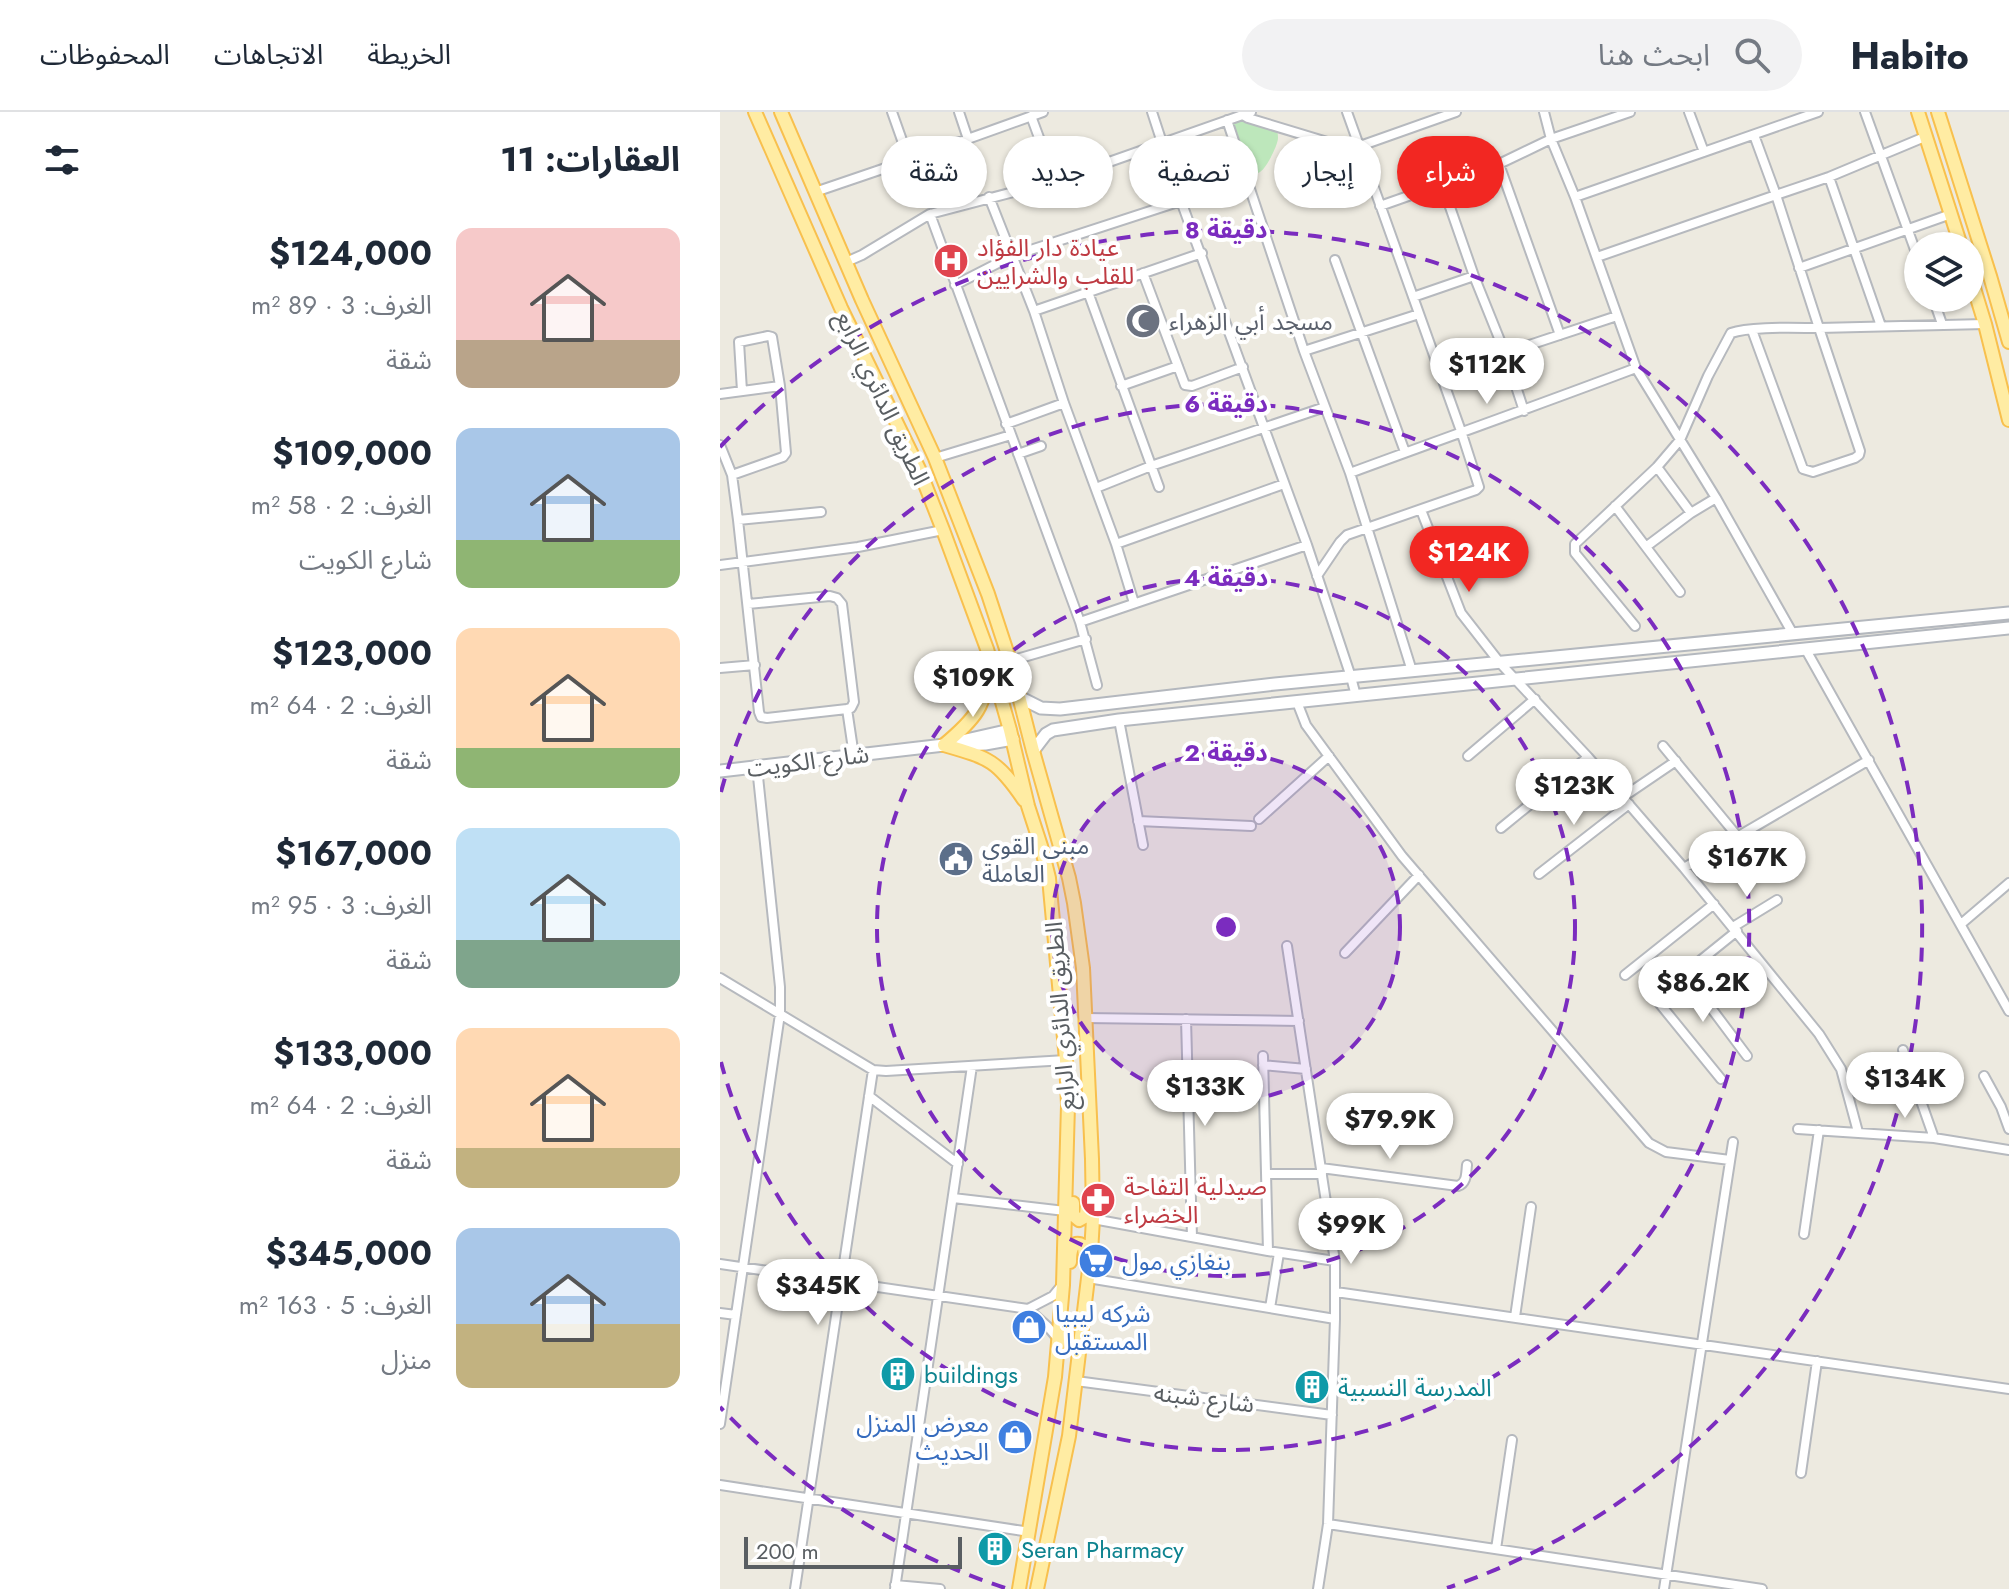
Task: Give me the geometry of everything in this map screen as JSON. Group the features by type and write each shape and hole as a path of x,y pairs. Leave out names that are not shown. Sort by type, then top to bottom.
{"main road":[{"name":"الطريق الدائري الرابع","path":"755,112 841,308 919,469 943,530 987,649 1049,878 1066,1060 1068,1121 1063,1285 1046,1435 1019,1589"},
{"name":"الطريق الدائري الرابع","path":"781,112 862,300 935,458 988,594 1010,661 1071,890 1083,968 1093,1219 1083,1332 1069,1436 1037,1589"},
{"path":"1918,112 1957,232"},
{"path":"1938,112 2007,324 2009,342"},
{"path":"827,276 839,274 847,264"},
{"path":"841,308 850,302 862,300"},
{"path":"1981,312 2009,420"},
{"path":"1019,697 1041,708 1060,709 1275,684 2009,613"},
{"path":"1033,751 1053,730 1119,720 2009,628"},
{"path":"987,649 987,684 983,702 973,718 944,745 993,763 1006,774 1028,806"},
{"name":"شارع الكويت","path":"720,771 1012,734"},
{"path":"1068,1121 1074,1133 1076,1149 1073,1215 1079,1220 1086,1216 1087,1175 1092,1164"},
{"path":"1060,1320 1067,1309 1071,1249 1075,1244 1081,1244 1085,1249 1078,1308 1083,1332"}],"street":[{"path":"892,112 900,136"},
{"path":"959,112 967,136"},
{"path":"976,136 1043,112"},
{"path":"1152,112 1160,136"},
{"path":"1347,112 1356,136"},
{"path":"1416,112 1420,124"},
{"path":"1381,138 1456,112"},
{"path":"1544,112 1551,139 1636,368 1716,498 1793,634"},
{"path":"1504,162 1551,139 1630,112"},
{"path":"1689,112 1704,152"},
{"path":"1575,197 1818,112"},
{"path":"1865,112 1908,230"},
{"path":"1184,136 1247,113 1248,118 1306,136"},
{"path":"1031,116 1038,136"},
{"path":"1227,120 1304,351 1350,473 1412,671"},
{"path":"1752,330 1803,469 1813,472 1855,458 1860,451 1754,135"},
{"path":"1597,257 1829,177 1927,136"},
{"path":"815,192 881,170"},
{"path":"1829,177 1881,326"},
{"path":"1504,178 1560,335"},
{"path":"847,264 930,214 1003,194"},
{"path":"989,197 1034,311 1134,603"},
{"path":"955,285 1012,256 1159,208"},
{"path":"1184,208 1307,545 1356,696"},
{"path":"1317,576 1343,538 1479,487 1381,208"},
{"path":"1450,208 1524,411"},
{"path":"930,214 1080,622 1097,685"},
{"path":"1799,268 1951,214"},
{"path":"1034,311 1202,253"},
{"path":"1335,260 1405,452"},
{"path":"1143,273 1185,385 1189,387 1243,367"},
{"path":"1413,297 1474,276"},
{"path":"1088,292 1159,487"},
{"path":"1938,312 1942,324"},
{"path":"1304,351 1419,314"},
{"path":"1505,353 1617,316"},
{"path":"1635,626 1575,553 1575,544 1657,467 1680,440 1727,337 1735,331 1752,330 1985,324"},
{"path":"732,475 783,457 786,453 772,337 739,342 742,391"},
{"path":"1121,386 1178,366"},
{"path":"1350,473 1636,368"},
{"path":"720,394 780,386"},
{"path":"1006,424 1064,403"},
{"path":"1096,488 1151,466 1325,407"},
{"path":"935,458 1011,435"},
{"path":"720,445 732,475 761,717 851,708 854,702 840,600 830,596 748,604"},
{"path":"1018,454 1041,446"},
{"path":"1657,467 1691,513"},
{"path":"1116,544 1284,484"},
{"path":"1647,546 1716,498"},
{"path":"1615,506 1680,592"},
{"path":"1421,510 1461,613 1500,663 1588,757 1684,868 1819,1034 1834,1056 1858,1132"},
{"path":"738,520 821,512"},
{"path":"720,565 858,547 943,530"},
{"path":"1442,564 1496,544"},
{"path":"1080,622 1307,545"},
{"path":"1010,661 1086,639"},
{"path":"1806,650 2009,1011"},
{"path":"720,668 755,665"},
{"path":"1468,756 1535,699"},
{"path":"1297,702 1306,725 1388,838 1649,1143 1666,1152 1730,1160"},
{"path":"847,709 854,756"},
{"path":"1119,720 1143,845"},
{"path":"1663,746 1738,837"},
{"path":"1259,819 1329,756"},
{"path":"1501,828 1588,757"},
{"path":"1684,868 1869,760"},
{"path":"1539,874 1676,761"},
{"path":"720,1424 780,1014 780,987 757,767"},
{"path":"1138,821 1251,826"},
{"path":"1345,953 1419,875"},
{"path":"1961,924 2009,883"},
{"path":"1721,1079 1659,1001 1660,993 1735,929 1777,900"},
{"path":"1625,975 1714,904"},
{"path":"1287,946 1335,1261 1328,1524 1318,1589"},
{"path":"1685,973 1747,1056"},
{"path":"720,978 873,1070 1066,1060"},
{"path":"1085,1018 1299,1021"},
{"path":"1186,1019 1192,1237"},
{"path":"1903,1050 1934,1138"},
{"path":"1268,1251 1263,1060 1306,1069"},
{"path":"940,1589 895,1587 972,1066"},
{"path":"795,1589 873,1070"},
{"path":"1984,1076 2009,1129"},
{"path":"869,1096 958,1164"},
{"path":"1798,1129 1934,1138 2009,1150"},
{"path":"1804,1234 1819,1130"},
{"path":"1664,1589 1733,1142"},
{"path":"1266,1174 1322,1171 1458,1186 1464,1182 1467,1165"},
{"path":"953,1198 1065,1211"},
{"path":"1515,1317 1531,1207"},
{"path":"1093,1219 1335,1261"},
{"path":"1270,1308 1279,1253"},
{"path":"720,1264 1028,1309 1059,1341"},
{"path":"1088,1278 1335,1319"},
{"path":"1028,1309 1053,1296 1063,1285"},
{"path":"1336,1292 2009,1389"},
{"path":"720,1313 736,1315"},
{"path":"1801,1473 1817,1361"},
{"name":"شارع شبنه","path":"1076,1381 1332,1415"},
{"path":"1496,1549 1512,1440"},
{"path":"720,1485 1030,1532"},
{"path":"1328,1524 1762,1589"}],"green space":[{"path":"1244,116 1273,126 1277,132 1274,148 1262,170 1258,172 1258,136 1236,136 1231,123"}],"place":[{"name":"عيادة دار الفؤاد للقلب والشرايين","path":"951,261"},
{"name":"مسجد أبي الزهراء","path":"1143,321"},
{"name":"مبنى القوى العاملة","path":"956,859"},
{"name":"صيدلية التفاحة الخضراء","path":"1098,1200"},
{"name":"بنغازي مول","path":"1096,1261"},
{"name":"شركه ليبيا المستقبل","path":"1029,1327"},
{"name":"buildings","path":"898,1374"},
{"name":"المدرسة النسبية","path":"1312,1387"},
{"name":"معرض المنزل الحديث","path":"1015,1437"},
{"name":"Seran Pharmacy","path":"995,1549"}]}
